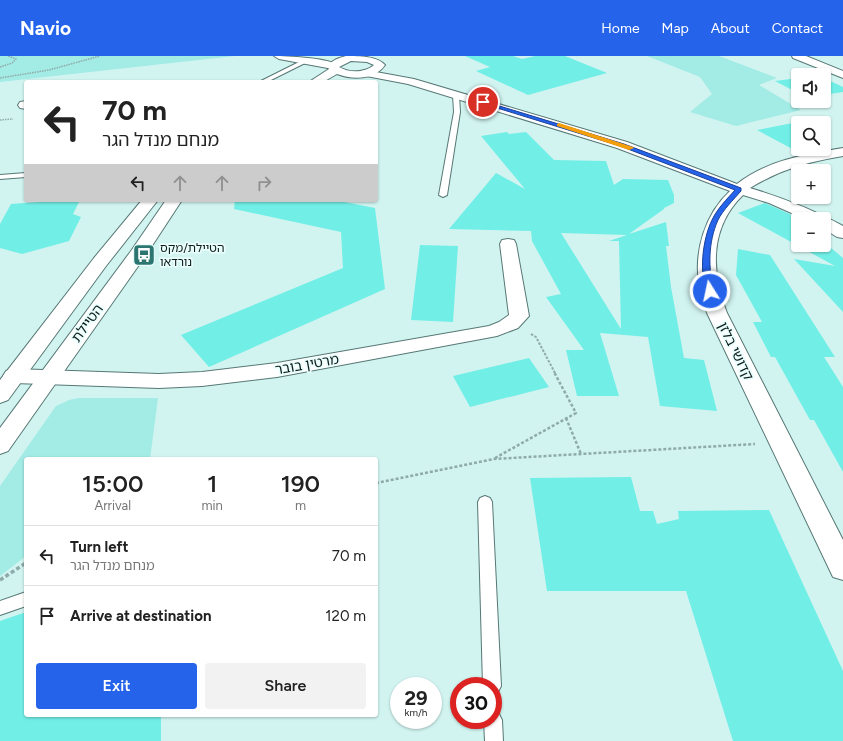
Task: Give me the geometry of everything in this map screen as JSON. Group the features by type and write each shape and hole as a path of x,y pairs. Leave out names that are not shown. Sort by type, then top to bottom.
{"street":[{"path":"279,56 345,59 360,57 371,59 379,65 410,81"},
{"path":"365,73 379,65 388,56"},
{"path":"797,56 843,75"},
{"path":"290,57 353,74"},
{"path":"318,80 334,68 337,62 345,59"},
{"path":"339,80 353,74 365,73 410,81 622,145 738,189 774,200 802,212"},
{"name":"קדושי בלזן","path":"843,152 823,155 786,165 756,178 738,189 715,219 710,234 707,254 707,280 717,313 843,568"},
{"name":"הטיילת","path":"0,395 100,262 148,202"},
{"name":"הטיילת","path":"0,445 173,202"},
{"path":"831,226 843,233"},
{"path":"508,244 519,316 514,322"},
{"name":"מרטין בובר","path":"14,376 159,381 242,375 479,334 501,329 514,322"}],"lane":[{"path":"266,80 305,61"},
{"path":"443,195 457,112 456,95"},
{"path":"0,177 24,175"},
{"path":"485,502 492,677"},
{"path":"0,608 24,600"},
{"path":"493,729 494,741"}],"path":[{"path":"0,67 12,64 16,60 8,56"},
{"path":"0,78 49,70 100,56"},
{"path":"494,459 576,413 536,337 514,322"},
{"path":"566,418 582,454"},
{"path":"378,483 494,459 781,443"},
{"path":"0,580 24,564"}],"shaded area":[{"path":"0,56 235,56 0,82"},
{"path":"647,56 719,56 777,78 759,85 791,104 791,108 798,108 801,110 736,126 690,112 712,94 700,77"},
{"path":"79,398 158,398 150,457 24,457 24,558 0,576 0,486 56,406 69,400"}],"building":[{"path":"465,56 513,56 522,59 535,56 565,56 607,73 528,95 476,71 490,67"},
{"path":"791,79 791,89 775,81"},
{"path":"831,81 843,87 843,92 831,94"},
{"path":"791,123 791,148 757,130"},
{"path":"507,132 509,134 526,132 554,160 606,161 614,185 623,179 668,180 674,195 674,203 664,208 629,234 666,222 669,246 666,246 671,287 684,358 704,360 717,411 660,406 648,337 600,333 619,396 577,396 566,350 584,350 546,297 561,294 532,241 531,231 449,229 496,173 525,189 481,136","holes":["561,233 627,235 609,241 619,241 621,329"]},
{"path":"79,202 73,214 81,217 69,241 22,254 0,248 0,224 11,204"},
{"path":"235,202 344,202 375,208 385,289 209,367 181,335 343,268 341,232 234,209"},
{"path":"765,203 791,215 791,242 738,213"},
{"path":"420,245 458,246 453,322 411,320"},
{"path":"831,248 843,258 843,312 794,259 835,266 809,252 831,252"},
{"path":"738,249 770,255 835,357 824,357 843,387 843,472 814,420 810,420 775,357 771,357 753,322 762,322 736,275"},
{"path":"529,358 549,387 470,407 453,376"},
{"path":"631,477 640,511 653,511 657,524 679,519 678,511 769,510 843,671 843,741 733,741 686,591 547,591 530,478"},
{"path":"24,613 24,717 161,717 161,741 0,741 0,621"}],"slow traffic":[{"path":"559,125 631,148"}],"place":[{"name":"הטיילת/מקס נורדאו","path":"144,255"}],"route":[{"path":"483,102 622,145 738,189 715,219 710,234 707,254 707,280 710,291"}]}
